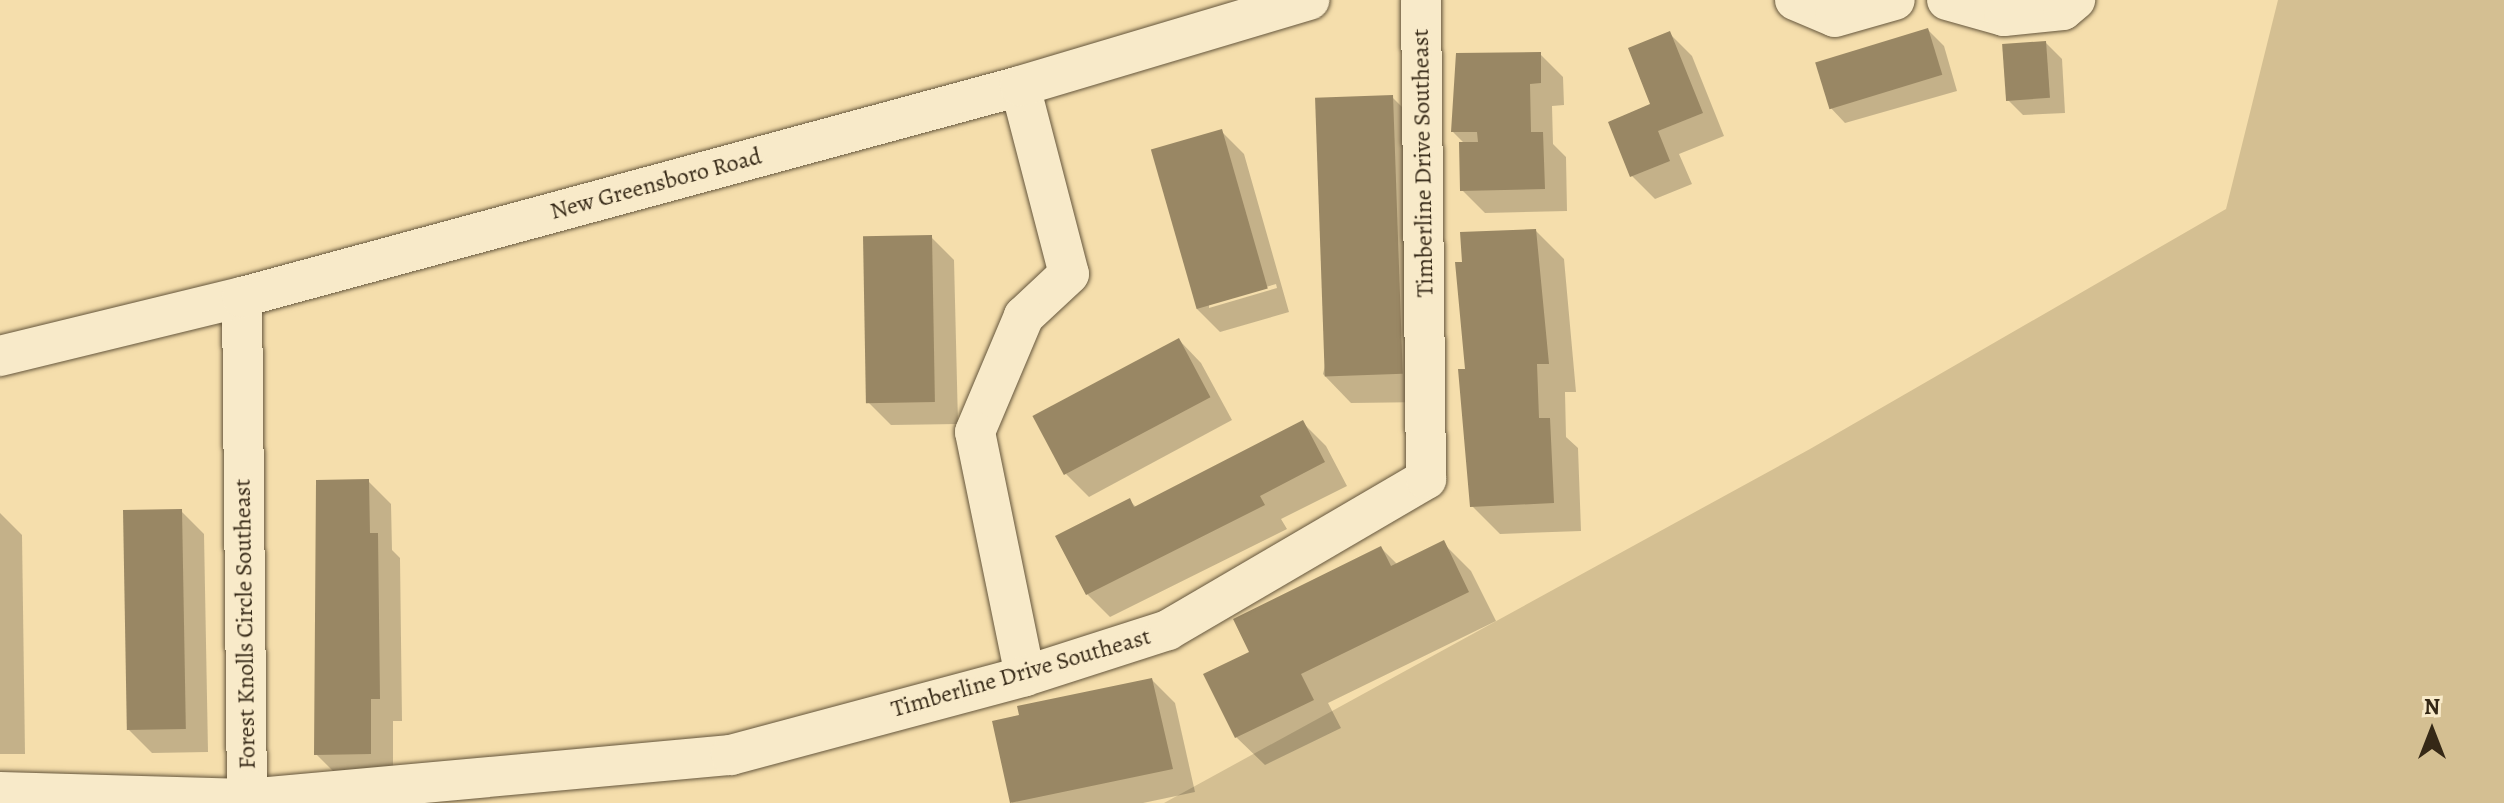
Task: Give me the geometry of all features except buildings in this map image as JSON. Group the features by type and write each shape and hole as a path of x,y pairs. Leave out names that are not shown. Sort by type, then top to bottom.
{"street":[{"name":"New Greensboro Road","path":"0,356 242,297 1020,86 1309,0"},
{"name":"Timberline Drive Southeast","path":"247,799 731,755 1025,676 1168,630 1426,479 1421,0"},
{"path":"1795,0 1835,17 1895,0"},
{"path":"1947,0 2004,16 2063,10 2075,0"},
{"path":"1020,86 1069,274 1024,316 975,432 1025,676"},
{"name":"Forest Knolls Circle Southeast","path":"0,792 247,799 242,297"}],"shaded area":[{"path":"2278,0 2504,0 2504,803 1164,803 1810,449 2226,209"}]}
